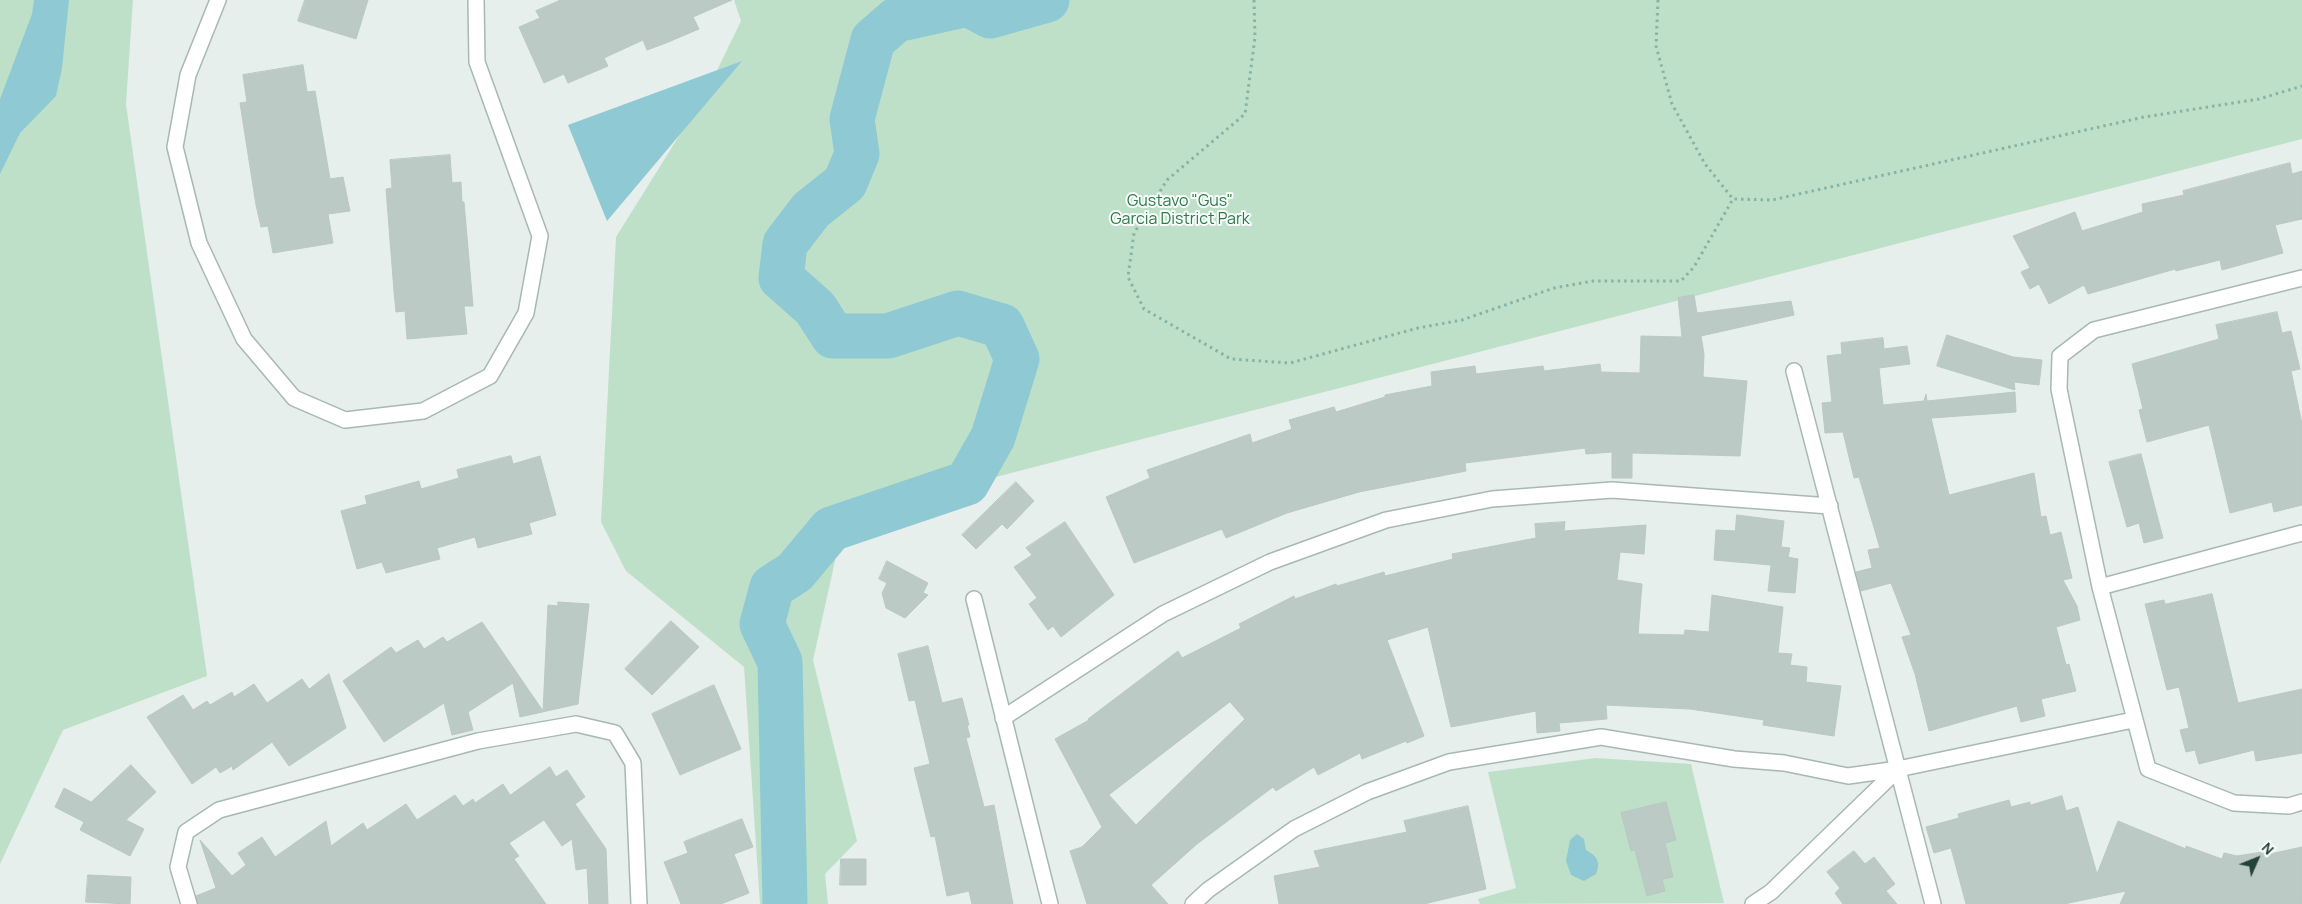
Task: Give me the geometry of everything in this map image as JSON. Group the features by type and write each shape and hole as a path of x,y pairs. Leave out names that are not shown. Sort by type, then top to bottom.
{"lane":[{"path":"218,0 188,75 175,147 199,243 244,339 294,398 345,420 423,411 490,376 526,313 540,236 477,62 476,0"},
{"path":"2302,278 2094,330 2060,356 2059,389 2100,587 2133,720 2148,769 2234,803 2289,806 2302,802"},
{"path":"1794,371 1933,904"},
{"path":"1003,718 1163,614 1270,562 1386,520 1492,499 1612,490 1830,506"},
{"path":"2100,587 2302,533"},
{"path":"974,599 1050,904"},
{"path":"1193,904 1208,890 1294,829 1367,792 1449,762 1601,737 1734,759 1784,763 1848,776 1898,769 2133,720"},
{"path":"189,904 178,867 186,832 219,810 478,741 576,724 615,733 633,763 639,904"},
{"path":"1752,904 1771,892 1898,769"}],"path":[{"path":"1254,0 1256,37 1245,114 1167,180 1134,233 1128,277 1144,308 1231,359 1290,363 1418,328 1462,320 1554,288 1593,282 1682,280 1694,266 1733,199"},
{"path":"1658,0 1656,46 1672,104 1705,164 1733,199 1772,200 2144,117 2259,99 2302,86"}],"green space":[{"path":"0,0 133,0 126,104 207,676 63,730 0,864"},
{"name":"Gustavo \"Gus\" Garcia District Park","path":"734,0 2302,0 2302,139 845,516 813,660 857,841 825,874 828,904 760,904 744,667 626,571 601,522 616,237 707,91 741,21"},
{"path":"1596,758 1691,764 1724,903 1480,904 1478,899 1516,888 1488,772"}],"water":[{"path":"34,0 69,0 62,68 56,96 20,133 0,174 0,99 32,14"},
{"path":"742,61 607,221 568,125"},
{"path":"1577,834 1584,839 1586,850 1595,857 1598,863 1596,874 1584,881 1571,875 1566,861 1570,840"}],"building":[{"path":"305,0 368,0 356,39 298,21"},
{"path":"561,0 732,0 693,17 699,29 647,50 643,40 604,58 608,66 568,83 564,74 544,83 519,27 540,18 536,11"},
{"path":"303,65 307,92 315,91 330,179 343,177 350,211 328,214 333,243 273,253 268,226 261,227 256,205 240,103 247,102 243,75"},
{"path":"450,155 452,183 461,182 462,202 464,202 473,306 464,306 467,334 407,339 405,311 396,312 394,291 386,189 392,188 390,160"},
{"path":"2290,163 2292,174 2302,171 2302,219 2275,225 2283,253 2222,270 2220,260 2176,271 2175,269 2088,294 2084,285 2049,304 2039,284 2030,289 2021,272 2030,268 2013,236 2075,212 2082,231 2143,212 2142,204 2184,195 2183,191"},
{"path":"1694,295 1697,313 1791,301 1794,315 1701,336 1704,354 1703,377 1747,381 1740,456 1632,453 1632,478 1612,478 1612,452 1586,454 1585,448 1465,463 1466,471 1359,492 1287,513 1226,538 1222,529 1134,563 1106,497 1150,478 1147,470 1250,434 1252,443 1292,429 1289,420 1334,407 1336,412 1385,397 1385,395 1432,386 1431,372 1475,366 1476,374 1543,366 1544,371 1600,364 1601,372 1640,373 1641,336 1682,337 1678,298"},
{"path":"2277,312 2282,333 2291,331 2300,369 2291,371 2302,424 2302,505 2274,512 2272,502 2230,513 2209,425 2147,442 2139,410 2143,409 2132,364 2219,339 2216,325"},
{"path":"1947,335 2013,357 2042,360 2039,385 2014,382 2015,390 1937,366"},
{"path":"1883,338 1884,349 1907,346 1910,364 1879,368 1883,405 1924,401 1926,394 1927,401 2015,392 2016,412 1931,418 1949,495 2034,473 2041,517 2046,516 2050,535 2061,532 2072,578 2063,580 2077,606 2080,620 2056,627 2066,665 2069,664 2076,691 2041,699 2045,716 2021,722 2017,706 1929,731 1915,674 1902,637 1911,635 1891,583 1861,591 1856,572 1872,568 1868,550 1880,548 1859,477 1854,478 1843,432 1825,433 1822,403 1832,402 1827,356 1842,354 1841,343"},
{"path":"2141,454 2163,538 2144,543 2139,523 2127,527 2109,462"},
{"path":"511,456 513,464 540,456 556,515 529,523 532,534 478,548 475,537 437,548 440,559 386,573 382,562 357,569 341,511 367,504 365,496 419,481 421,489 459,478 457,470"},
{"path":"1016,482 1034,501 1007,529 1002,524 976,549 962,535"},
{"path":"1737,515 1784,521 1781,547 1790,548 1788,557 1798,559 1795,593 1768,591 1771,565 1714,560 1716,530 1735,531"},
{"path":"1065,522 1114,595 1061,637 1053,626 1048,630 1029,604 1037,598 1014,567 1032,555 1026,548"},
{"path":"1565,522 1564,531 1646,525 1644,554 1620,552 1617,580 1642,584 1638,634 1684,635 1685,630 1709,632 1712,595 1783,607 1778,653 1792,654 1790,665 1807,667 1806,682 1841,686 1834,736 1763,725 1764,720 1690,709 1606,705 1607,719 1559,723 1560,731 1537,733 1536,711 1451,727 1428,627 1387,640 1424,736 1407,743 1406,741 1362,759 1360,753 1318,775 1314,767 1276,791 1273,787 1197,844 1151,885 1168,904 1087,904 1070,851 1082,847 1102,827 1055,739 1089,720 1178,651 1182,658 1241,628 1239,624 1294,596 1295,599 1336,584 1337,586 1384,572 1385,576 1453,559 1452,554 1536,538 1535,524","holes":["1230,702 1245,719 1136,825 1109,795"]},
{"path":"887,561 928,583 923,593 928,595 905,618 886,608 882,593 887,583 879,579"},
{"path":"2212,594 2238,703 2302,689 2302,753 2256,761 2254,750 2199,764 2195,750 2186,752 2180,730 2189,728 2179,687 2167,690 2145,604 2164,600 2165,604"},
{"path":"558,602 589,604 578,704 520,717 513,683 468,712 473,730 452,735 444,703 384,742 343,681 391,647 396,653 418,640 424,649 443,637 447,642 482,622 543,711 548,605 558,606"},
{"path":"671,621 699,647 652,695 625,669"},
{"path":"928,646 942,703 962,698 969,725 967,725 970,737 966,738 984,807 994,805 1013,904 972,904 969,891 947,896 935,836 931,837 914,768 930,764 915,700 909,701 898,654"},
{"path":"329,674 346,728 289,766 272,742 233,770 232,766 220,773 216,767 192,784 147,717 183,695 193,710 207,701 210,705 232,692 234,697 254,684 267,703 302,679 309,689"},
{"path":"714,685 741,749 680,775 652,714"},
{"path":"131,765 156,792 126,820 144,829 130,856 80,830 84,822 55,807 64,788 91,802"},
{"path":"550,767 556,777 567,770 585,797 575,804 606,849 608,904 589,904 587,868 576,870 572,839 562,846 544,820 509,843 519,856 514,859 546,904 198,904 196,896 216,888 200,840 232,876 246,865 238,853 262,837 275,857 326,821 331,846 363,823 367,830 406,804 417,820 455,795 463,806 473,799 475,803 503,784 510,795"},
{"path":"2062,796 2066,811 2078,807 2097,874 2118,821 2186,849 2186,846 2222,859 2224,853 2237,856 2269,851 2270,854 2302,847 2302,904 2120,904 2126,891 2064,904 1966,904 1951,848 1934,853 1926,827 1959,818 1958,814 2009,800 2011,807 2030,802 2030,805"},
{"path":"1666,802 1676,840 1665,843 1673,877 1662,879 1665,891 1647,896 1635,850 1631,851 1621,813"},
{"path":"1468,806 1486,889 1424,904 1279,904 1274,876 1320,867 1314,851 1407,832 1404,821"},
{"path":"742,819 753,847 734,854 749,893 721,904 681,904 664,862 688,853 684,842"},
{"path":"1854,851 1865,864 1874,857 1895,884 1886,891 1897,904 1843,904 1835,893 1840,888 1827,872"},
{"path":"841,859 866,859 866,885 840,885"},
{"path":"88,875 131,877 130,904 86,902"}],"waterway":[{"path":"785,904 780,662 762,624 772,587 795,572 831,529 967,483 993,437 1017,359 1002,326 958,313 888,336 833,336 815,308 781,278 785,244 811,210 845,183 857,154 852,119 873,40 896,20 968,4 990,16 1047,0"}]}
